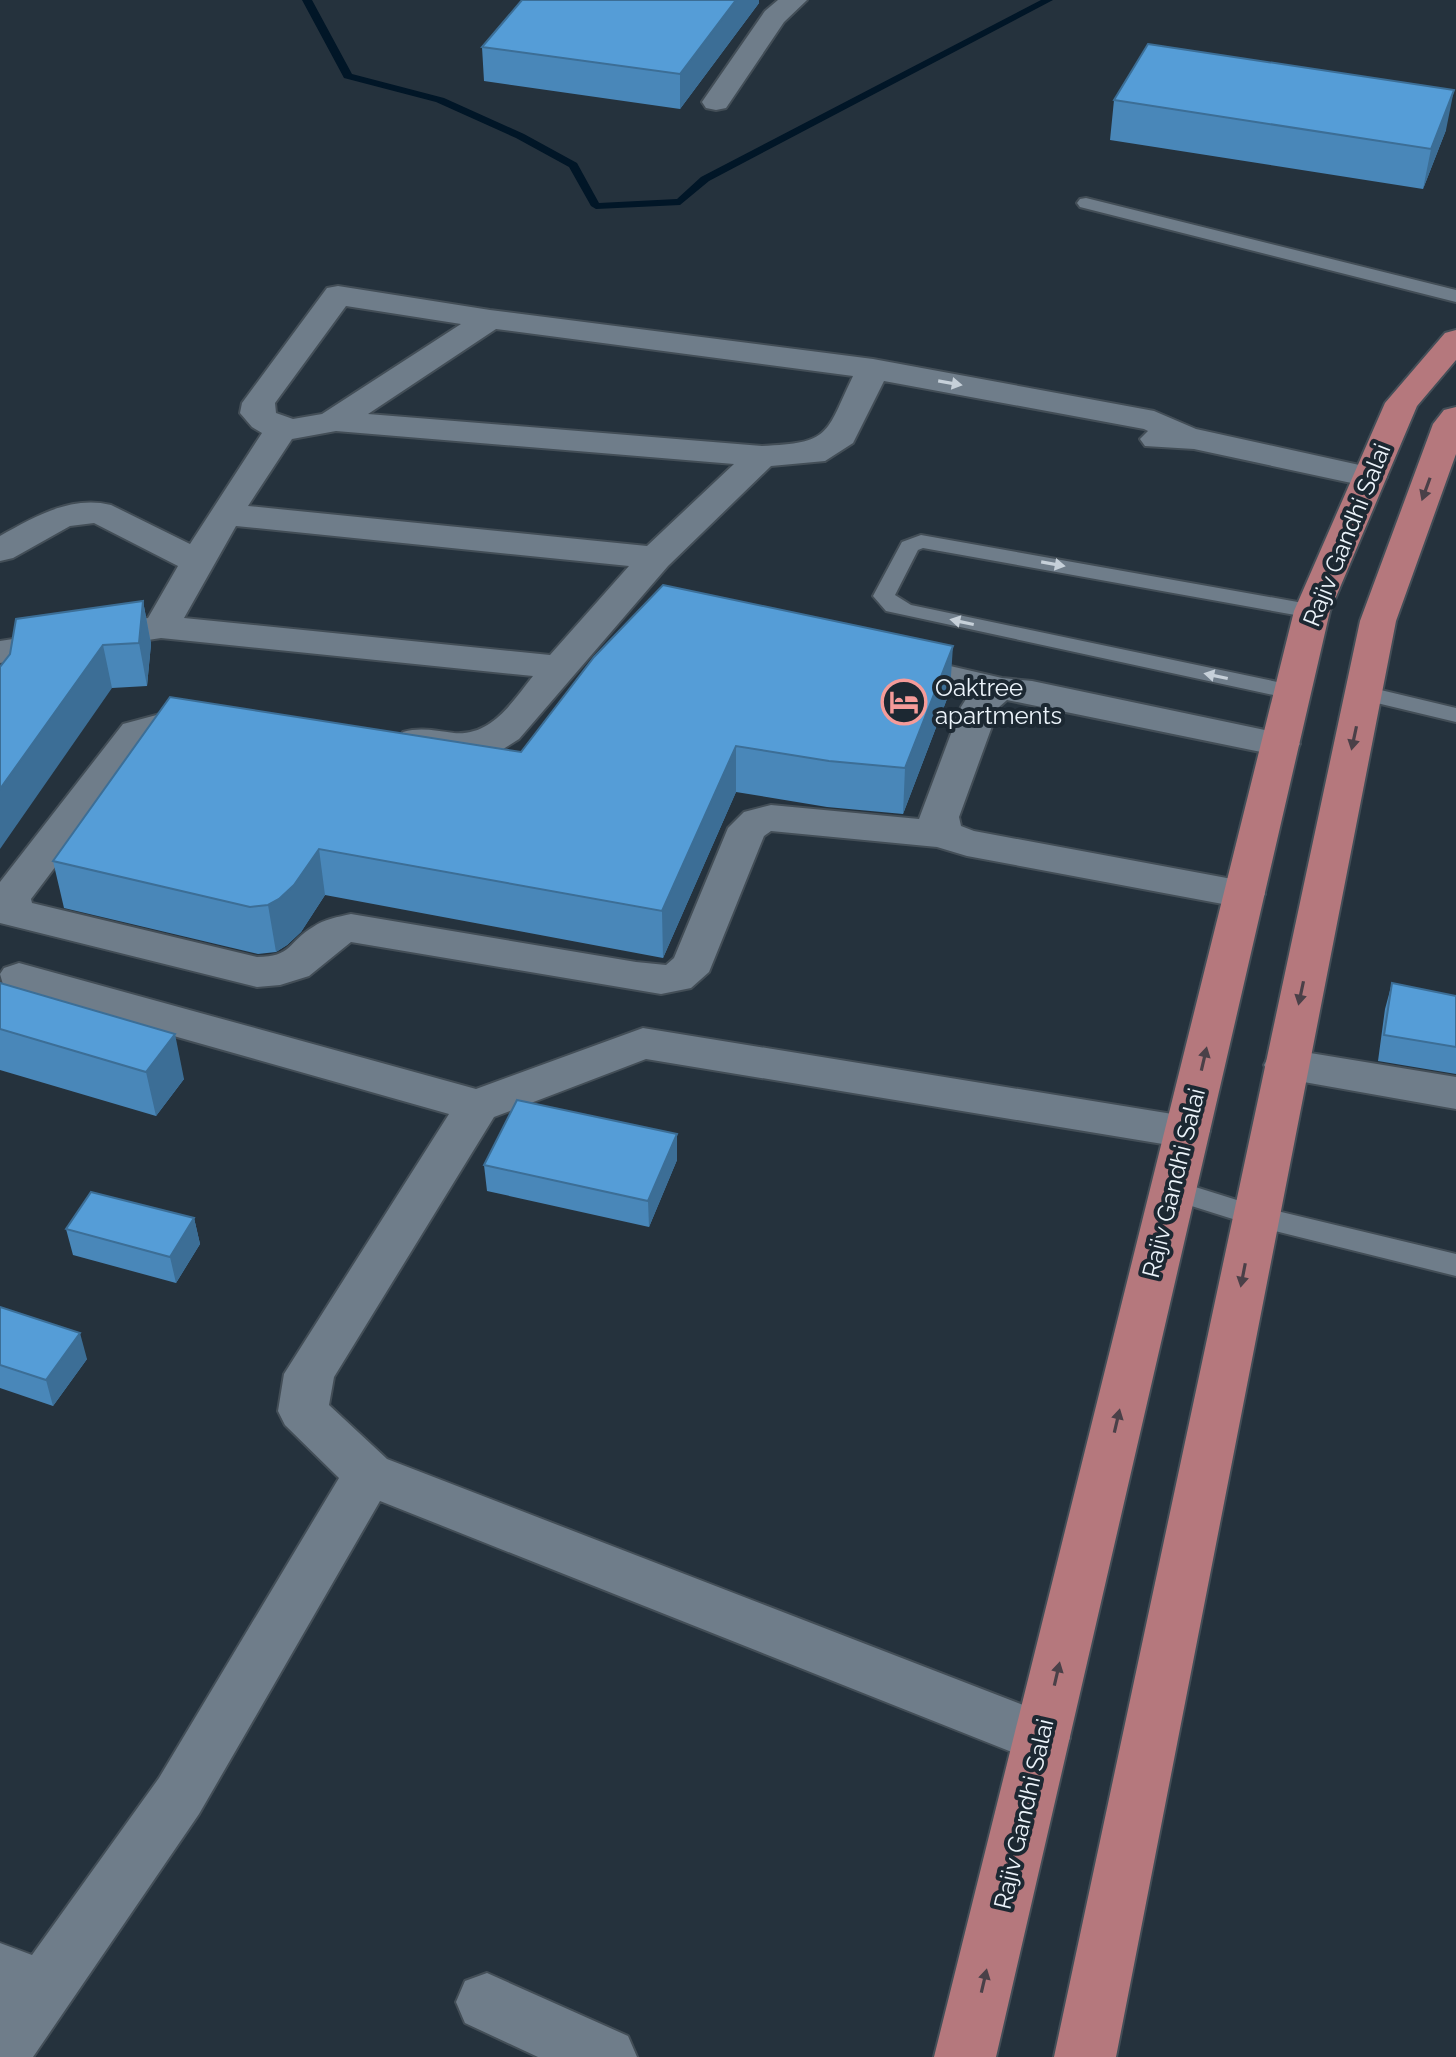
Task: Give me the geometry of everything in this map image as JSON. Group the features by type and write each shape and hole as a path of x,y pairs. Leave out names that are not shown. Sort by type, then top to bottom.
{"main road":[{"name":"Rajiv Gandhi Salai","path":"965,2057 1312,611 1402,403 1456,340"},
{"path":"1085,2057 1378,621 1450,424 1456,417"}],"street":[{"path":"716,102 774,17 794,0"},
{"path":"490,319 334,421 316,428 282,428 261,420 257,413 259,403 338,295 490,319 868,381 1138,440 1187,438 1370,477"},
{"path":"334,421 762,456 813,454 841,436 868,381"},
{"path":"161,627 225,514 282,428"},
{"path":"651,616 500,777 475,778 379,749 468,746 489,742 502,735 655,558 762,456"},
{"path":"0,550 61,517 99,512 198,562"},
{"path":"225,514 655,558"},
{"path":"0,652 161,627 560,667"},
{"path":"859,656 997,688 1032,692 1280,744"},
{"path":"942,834 939,817 980,707 988,693 997,688"},
{"path":"176,713 240,729 164,725 137,732 10,898 12,912 257,972 277,971 297,965 325,936 351,928 636,977 675,979 687,974 694,962 748,828 758,821 787,819 942,834 967,843 1244,894"},
{"path":"19,978 478,1106 643,1043 1187,1131"},
{"path":"1286,1065 1456,1093"},
{"path":"478,1106 309,1374 303,1411 369,1474 1042,1738"},
{"path":"0,2052 22,1981 179,1796 369,1474"},
{"path":"487,2002 606,2057"}],"lane":[{"path":"1086,203 1456,296"},
{"path":"1292,692 905,610 894,606 884,596 909,546 921,541 1312,611"},
{"path":"1364,693 1456,715"},
{"path":"1173,1190 1255,1216 1456,1265"}],"building":[{"path":"522,0 736,0 680,74 482,47"},
{"path":"1148,44 1454,90 1431,149 1114,100"},
{"path":"663,585 953,646 905,768 829,761 736,746 662,911 319,849 294,885 279,899 268,905 250,907 53,861 170,697 521,752 594,657"},
{"path":"143,601 139,643 103,645 0,789 0,667 10,654 16,619"},
{"path":"0,983 175,1034 146,1072 0,1029"},
{"path":"1392,983 1456,996 1456,1047 1384,1035"},
{"path":"517,1100 677,1134 648,1201 484,1165"},
{"path":"91,1192 194,1218 170,1257 66,1229"},
{"path":"0,1307 80,1333 46,1380 0,1365"}],"waterway":[{"path":"307,0 348,76 440,100 520,136 573,165 596,206 680,202 705,179 1048,0"}],"place":[{"name":"Oaktree apartments","path":"904,702"}]}
